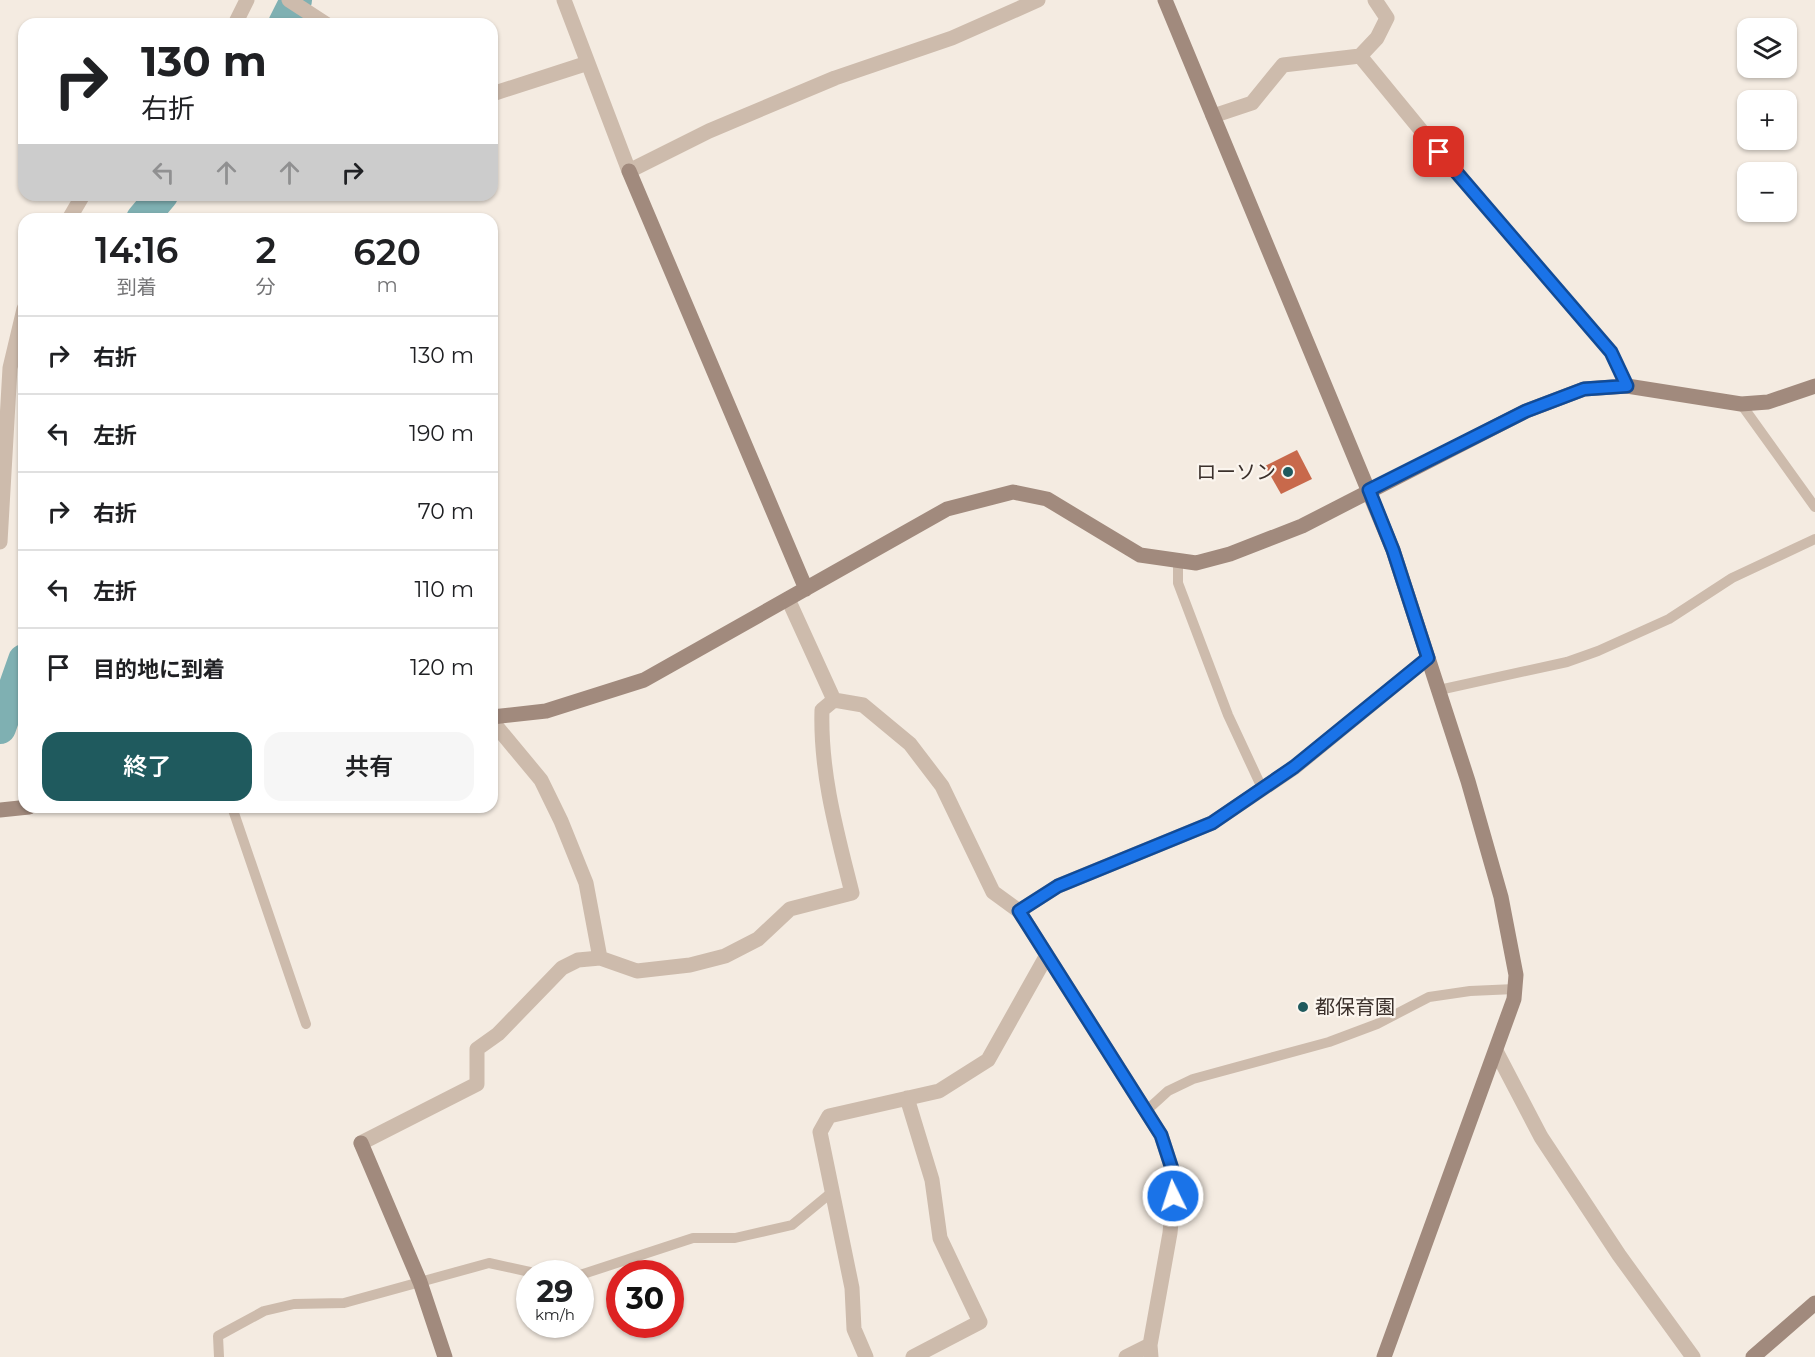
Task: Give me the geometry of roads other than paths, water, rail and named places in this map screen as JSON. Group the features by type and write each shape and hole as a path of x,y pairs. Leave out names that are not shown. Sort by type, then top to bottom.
{"street":[{"path":"238,18 248,0"},
{"path":"289,0 317,18"},
{"path":"564,0 629,171 806,589"},
{"path":"629,171 709,131 835,78 952,38 1038,0"},
{"path":"1165,0 1393,550 1468,781 1501,897 1516,975 1514,999 1384,1357"},
{"path":"1214,116 1252,102 1283,65 1360,56 1377,38 1387,18 1375,0"},
{"path":"1360,56 1452,168"},
{"path":"498,92 588,63"},
{"path":"0,542 10,368 18,334"},
{"path":"498,718 546,711 644,680 947,509 1013,492 1047,499 1140,555 1196,563 1230,554 1302,526 1526,411 1584,389 1627,386 1741,404 1768,402 1815,386"},
{"path":"788,599 834,700"},
{"path":"1019,911 1058,886 1212,823 1294,767 1428,658"},
{"path":"445,1357 420,1282 360,1143 477,1084 477,1049 498,1034 562,968 578,960 600,958 637,971 690,965 725,956 758,939 790,909 852,893 830,808 822,730 822,710 834,700 862,705 910,744 942,786 993,892 1019,911 1161,1135 1175,1178 1170,1233 1150,1351 1126,1357"},
{"path":"498,726 542,780 561,821 586,883 600,958"},
{"path":"0,810 18,808"},
{"path":"866,1357 854,1329 852,1288 820,1132 829,1116 939,1091 988,1060 1047,955"},
{"path":"1496,1051 1541,1137 1619,1255 1694,1357"},
{"path":"907,1098 932,1180 940,1238 980,1322 913,1357"},
{"path":"1753,1357 1815,1303"}],"lane":[{"path":"1452,168 1611,352 1627,386"},
{"path":"1741,404 1815,507"},
{"path":"1439,690 1567,662 1598,651 1669,619 1732,578 1815,539"},
{"path":"1178,561 1178,583 1228,715 1262,788"},
{"path":"234,813 306,1024"},
{"path":"1146,1112 1168,1091 1193,1079 1329,1042 1377,1024 1429,997 1470,991 1515,989"},
{"path":"594,1270 693,1238 735,1238 792,1225 832,1192"},
{"path":"219,1357 218,1336 264,1311 294,1304 344,1303 489,1263 516,1269"}],"waterway":[{"path":"287,18 296,0"},
{"path":"147,213 157,201"},
{"path":"0,728 18,677"}],"place":[{"name":"ローソン","path":"1288,472"},
{"name":"都保育園","path":"1303,1007"}]}
